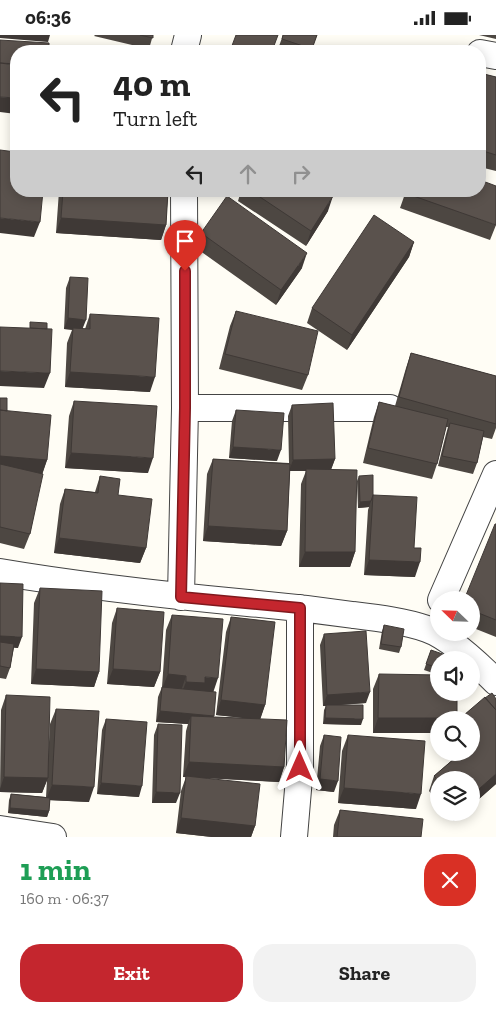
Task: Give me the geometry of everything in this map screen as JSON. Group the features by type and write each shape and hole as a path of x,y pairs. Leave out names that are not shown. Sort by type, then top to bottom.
{"street":[{"path":"181,597 185,408 184,197"},
{"path":"185,408 390,408"},
{"path":"446,591 496,474"},
{"path":"0,571 41,579 181,597 300,608 389,620 430,618"},
{"path":"294,837 300,767 300,608"},
{"path":"451,641 496,682"},
{"path":"0,829 53,837"}],"building":[{"path":"140,35 153,35 153,38"},
{"path":"236,35 278,35 274,45 232,45"},
{"path":"283,35 317,35 313,45 300,45 282,39"},
{"path":"0,40 49,43 49,45 10,45 10,64 0,63"},
{"path":"0,63 10,64 10,98 0,97"},
{"path":"486,74 496,77 496,155 486,152"},
{"path":"0,150 10,151 10,197 42,197 40,222 0,218"},
{"path":"486,182 496,186 496,225 416,197 486,197"},
{"path":"63,197 168,197 166,225 61,218"},
{"path":"226,197 228,197 307,253 281,290 201,233"},
{"path":"260,197 332,197 311,231"},
{"path":"374,215 414,242 352,335 312,308"},
{"path":"70,277 88,278 86,320 68,318"},
{"path":"236,311 318,331 308,375 225,354"},
{"path":"90,314 159,318 155,377 70,372 73,328 90,329"},
{"path":"30,322 47,323 47,329 30,328"},
{"path":"0,327 52,329 50,373 0,371"},
{"path":"411,353 496,376 496,424 399,397"},
{"path":"0,398 7,398 7,411 0,410"},
{"path":"74,401 157,406 153,458 71,453"},
{"path":"379,402 448,419 437,464 368,448"},
{"path":"333,403 335,459 293,460 292,405"},
{"path":"0,410 51,415 47,460 0,456"},
{"path":"236,410 284,413 281,450 233,447"},
{"path":"450,423 484,431 477,463 442,456"},
{"path":"213,459 290,464 287,531 208,526"},
{"path":"0,464 43,474 30,534 0,527"},
{"path":"306,469 357,470 355,552 305,552"},
{"path":"373,475 373,495 371,501 360,502 359,476"},
{"path":"100,476 120,479 118,495 152,499 146,548 59,538 65,489 98,493"},
{"path":"373,495 417,497 414,548 421,548 420,562 369,560"},
{"path":"496,524 496,620 480,614 480,591 468,591"},
{"path":"0,583 23,584 22,637 0,636"},
{"path":"40,588 102,591 99,672 36,669"},
{"path":"117,608 164,612 160,672 113,669"},
{"path":"172,615 223,619 218,678 205,677 205,683 186,682 186,676 168,674"},
{"path":"231,617 275,622 265,705 221,700"},
{"path":"384,625 404,629 401,647 381,644"},
{"path":"366,631 370,692 327,695 324,634"},
{"path":"0,642 14,644 10,668 0,666"},
{"path":"430,653 430,665 426,664"},
{"path":"379,674 430,675 430,701 457,701 457,711 430,711 430,718 378,718"},
{"path":"162,687 216,692 214,716 160,711"},
{"path":"492,693 496,699 496,710 485,698"},
{"path":"6,695 50,697 48,778 4,777"},
{"path":"485,697 496,710 496,774 480,788 480,771 440,771 452,761 480,761 480,711 469,711"},
{"path":"326,705 363,705 363,719 325,718"},
{"path":"56,709 99,711 94,787 52,785"},
{"path":"191,716 287,720 284,767 189,762"},
{"path":"106,719 147,722 142,786 101,783"},
{"path":"158,724 182,725 180,793 156,792"},
{"path":"324,735 341,737 338,781 320,779"},
{"path":"348,735 425,741 421,794 344,788"},
{"path":"186,776 260,784 255,826 181,818"},
{"path":"11,794 50,798 49,811 10,808"},
{"path":"340,810 423,819 421,837 337,837"}],"route":[{"path":"185,271 185,408 181,597 300,608 300,767"}]}
